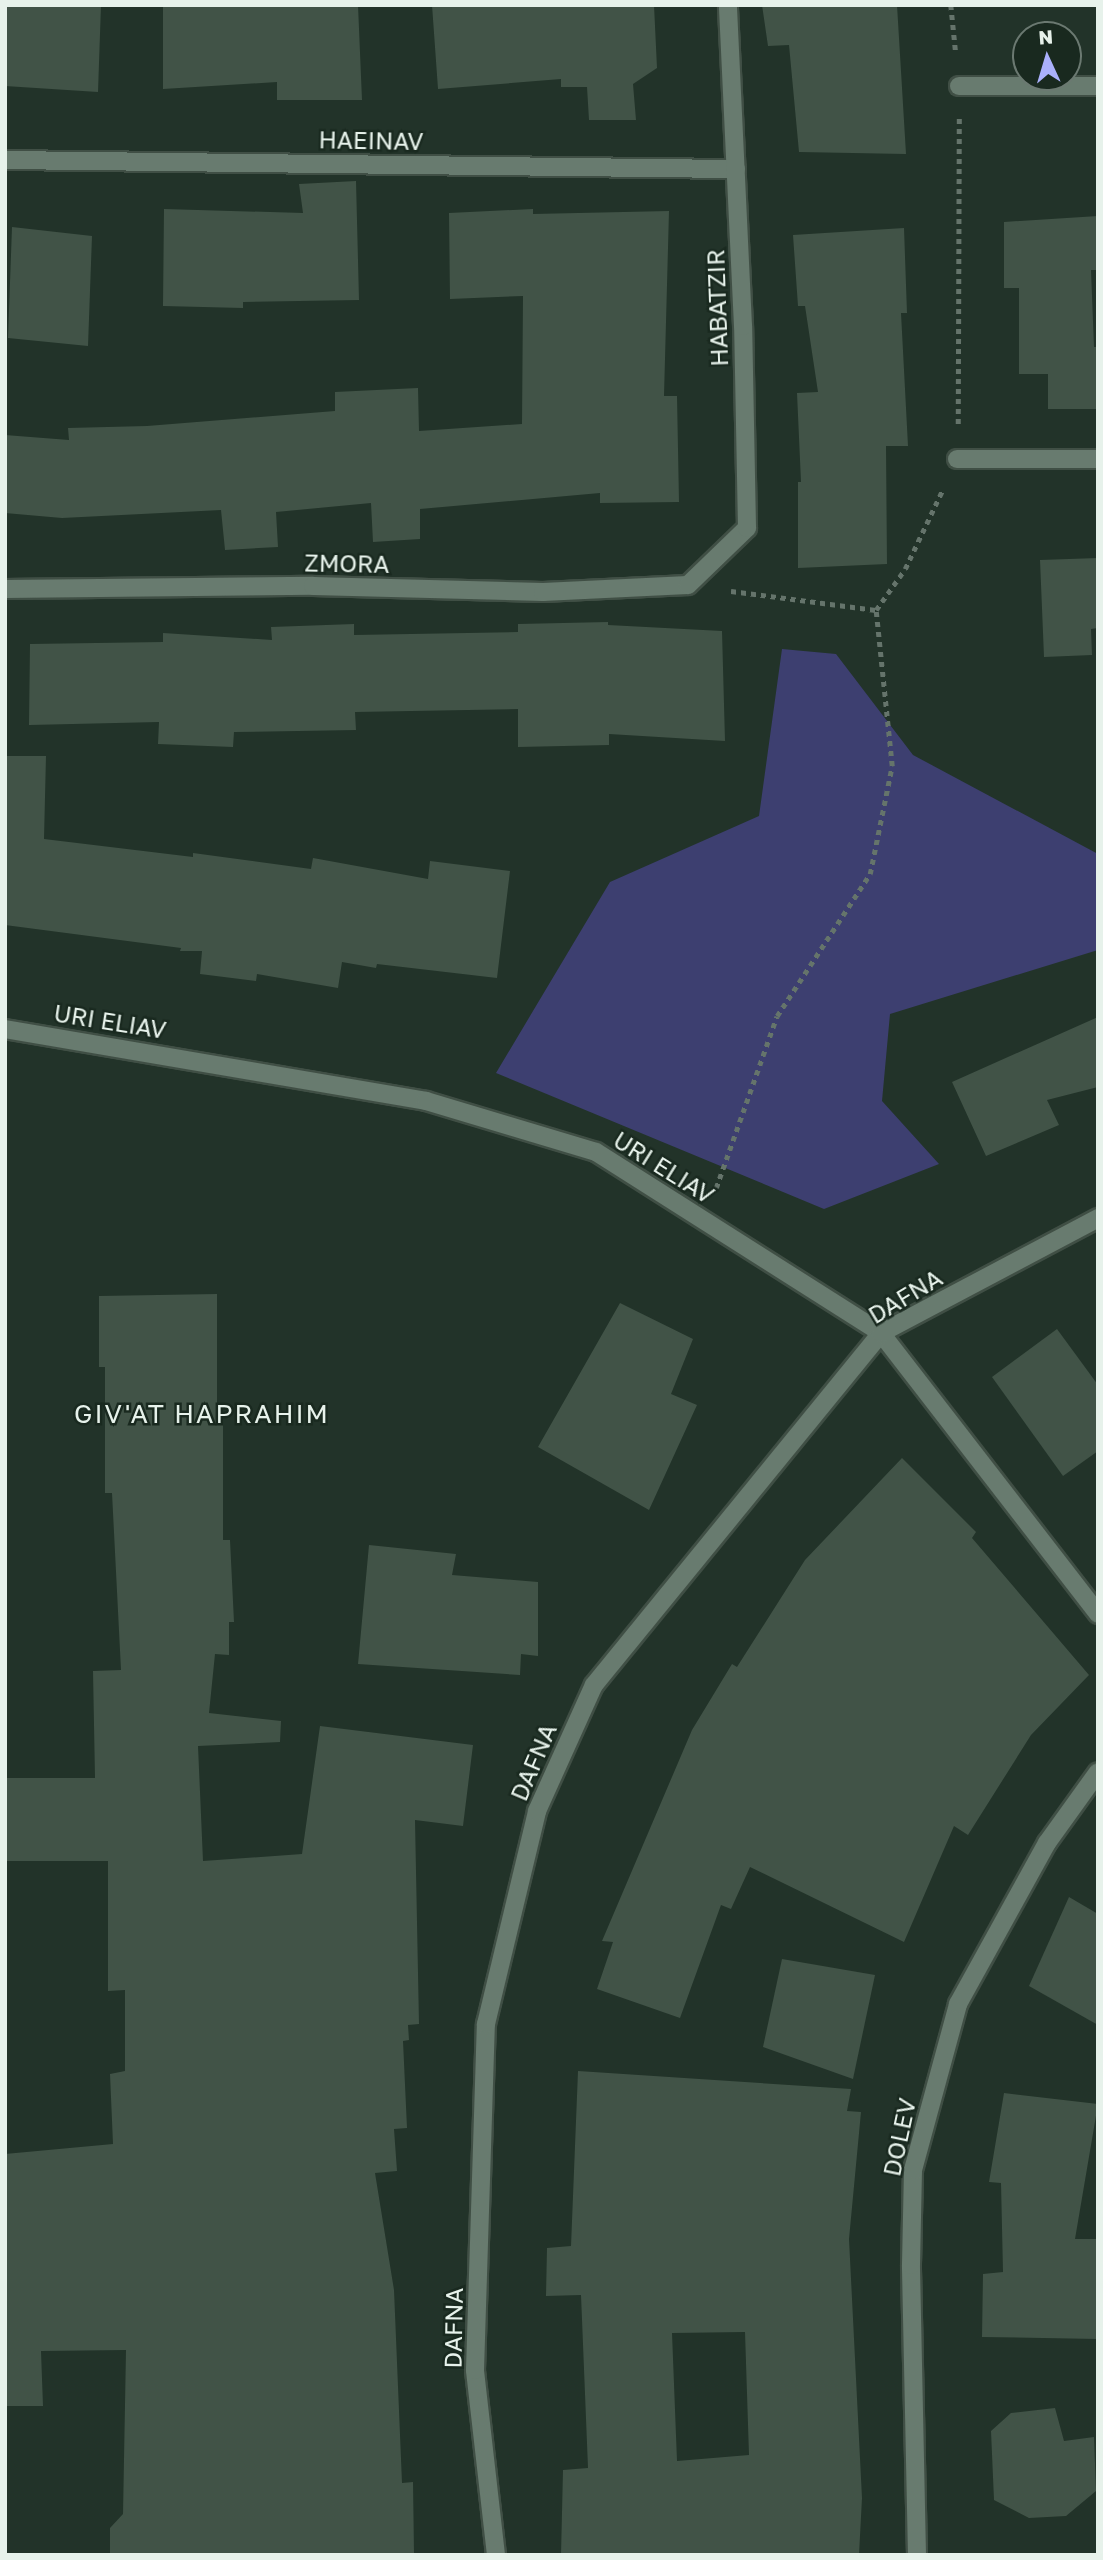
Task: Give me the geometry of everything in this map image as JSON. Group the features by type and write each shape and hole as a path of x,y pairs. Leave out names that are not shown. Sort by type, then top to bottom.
{"street":[{"name":"HABATZIR","path":"688,585 747,528 743,326 727,5"},
{"path":"960,86 1098,86"},
{"name":"HAEINAV","path":"5,160 736,170"},
{"path":"957,459 1098,458"},
{"name":"ZMORA","path":"5,589 313,586 543,592 688,585"},
{"name":"URI ELIAV","path":"5,1029 426,1101 596,1152 881,1333 1098,1614"},
{"name":"DAFNA","path":"496,2555 475,2370 486,2024 537,1811 594,1685 881,1333 1098,1218"},
{"name":"DOLEV","path":"917,2555 911,2265 913,2169 958,2004 1047,1843 1098,1772"}],"path":[{"path":"704,1222 777,1016 870,874 892,766 876,610 905,569 957,459 960,86 951,5"},
{"path":"688,585 876,610"}],"shaded area":[{"path":"782,649 836,654 913,755 1098,854 1098,950 890,1014 882,1101 939,1164 824,1209 496,1073 610,882 759,816"}],"building":[{"path":"5,5 101,5 98,92 5,86"},
{"path":"163,5 358,5 362,100 277,100 277,82 163,89"},
{"path":"432,5 654,5 657,68 633,84 636,120 589,120 587,87 561,87 561,79 438,89"},
{"path":"762,5 897,5 906,154 799,152 789,45 768,46"},
{"path":"356,181 359,300 243,302 243,308 163,306 164,209 303,213 299,184"},
{"path":"533,209 533,214 669,211 664,396 677,396 679,502 600,503 600,493 420,509 420,539 373,542 371,503 276,512 278,547 225,550 221,510 62,518 5,513 5,435 69,440 68,428 147,426 335,411 335,392 418,388 419,431 522,424 523,296 450,299 449,213"},
{"path":"1098,216 1098,270 1091,270 1094,347 1098,347 1098,409 1048,409 1048,374 1019,374 1019,288 1004,288 1004,222"},
{"path":"12,227 92,236 88,346 8,338"},
{"path":"904,228 907,313 901,313 908,446 886,446 887,564 798,568 798,482 801,482 797,393 818,392 805,306 798,306 793,235"},
{"path":"1098,558 1098,628 1091,629 1092,655 1044,657 1040,560"},
{"path":"608,622 608,625 722,631 725,741 609,734 609,745 518,747 518,709 355,712 356,730 234,732 233,747 158,744 159,722 29,725 30,644 163,642 163,633 272,640 271,627 354,624 354,635 518,632 518,624"},
{"path":"5,756 46,756 44,839 193,857 193,853 311,869 313,858 428,879 430,861 510,871 497,978 377,964 376,968 342,962 338,988 257,974 256,981 200,974 202,951 180,951 181,948 5,925"},
{"path":"1098,1017 1098,1087 1047,1100 1059,1125 986,1156 952,1082"},
{"path":"217,1294 217,1419 223,1419 223,1540 230,1540 234,1622 229,1622 229,1655 215,1654 209,1713 281,1721 280,1742 198,1746 203,1861 302,1854 320,1726 473,1745 463,1826 415,1820 419,2024 408,2025 409,2040 403,2041 407,2128 394,2129 397,2171 375,2173 394,2290 402,2483 413,2482 414,2553 110,2555 110,2528 123,2514 126,2350 41,2351 43,2406 5,2406 5,2154 113,2144 110,2074 125,2071 125,1990 108,1991 108,1861 5,1861 5,1778 95,1778 93,1671 121,1670 112,1493 105,1493 105,1367 99,1367 99,1296"},
{"path":"620,1303 693,1339 671,1394 697,1405 649,1510 538,1447"},
{"path":"1057,1329 1098,1385 1098,1451 1063,1476 992,1377"},
{"path":"902,1458 976,1532 972,1538 1089,1675 1031,1735 968,1835 954,1826 904,1942 750,1867 731,1909 721,1905 680,2018 597,1989 613,1942 602,1941 692,1730 732,1664 737,1667 805,1560"},
{"path":"369,1545 456,1554 452,1575 538,1582 538,1656 521,1654 520,1675 358,1664"},
{"path":"1069,1897 1098,1914 1098,2025 1029,1986"},
{"path":"782,1959 875,1975 853,2079 763,2047"},
{"path":"578,2071 851,2089 847,2111 861,2112 849,2239 862,2498 859,2555 561,2555 563,2470 588,2468 581,2295 546,2296 547,2248 571,2246","holes":["745,2332 749,2455 677,2461 672,2333"]},
{"path":"1004,2093 1098,2104 1075,2239 1096,2239 1098,2339 982,2337 983,2274 1003,2272 1001,2183 989,2182"},
{"path":"1055,2408 1064,2441 1094,2437 1096,2491 1066,2516 1029,2518 994,2500 991,2431 1011,2413"}],"district":[{"name":"GIV'AT HAPRAHIM","path":"202,1414"}]}
